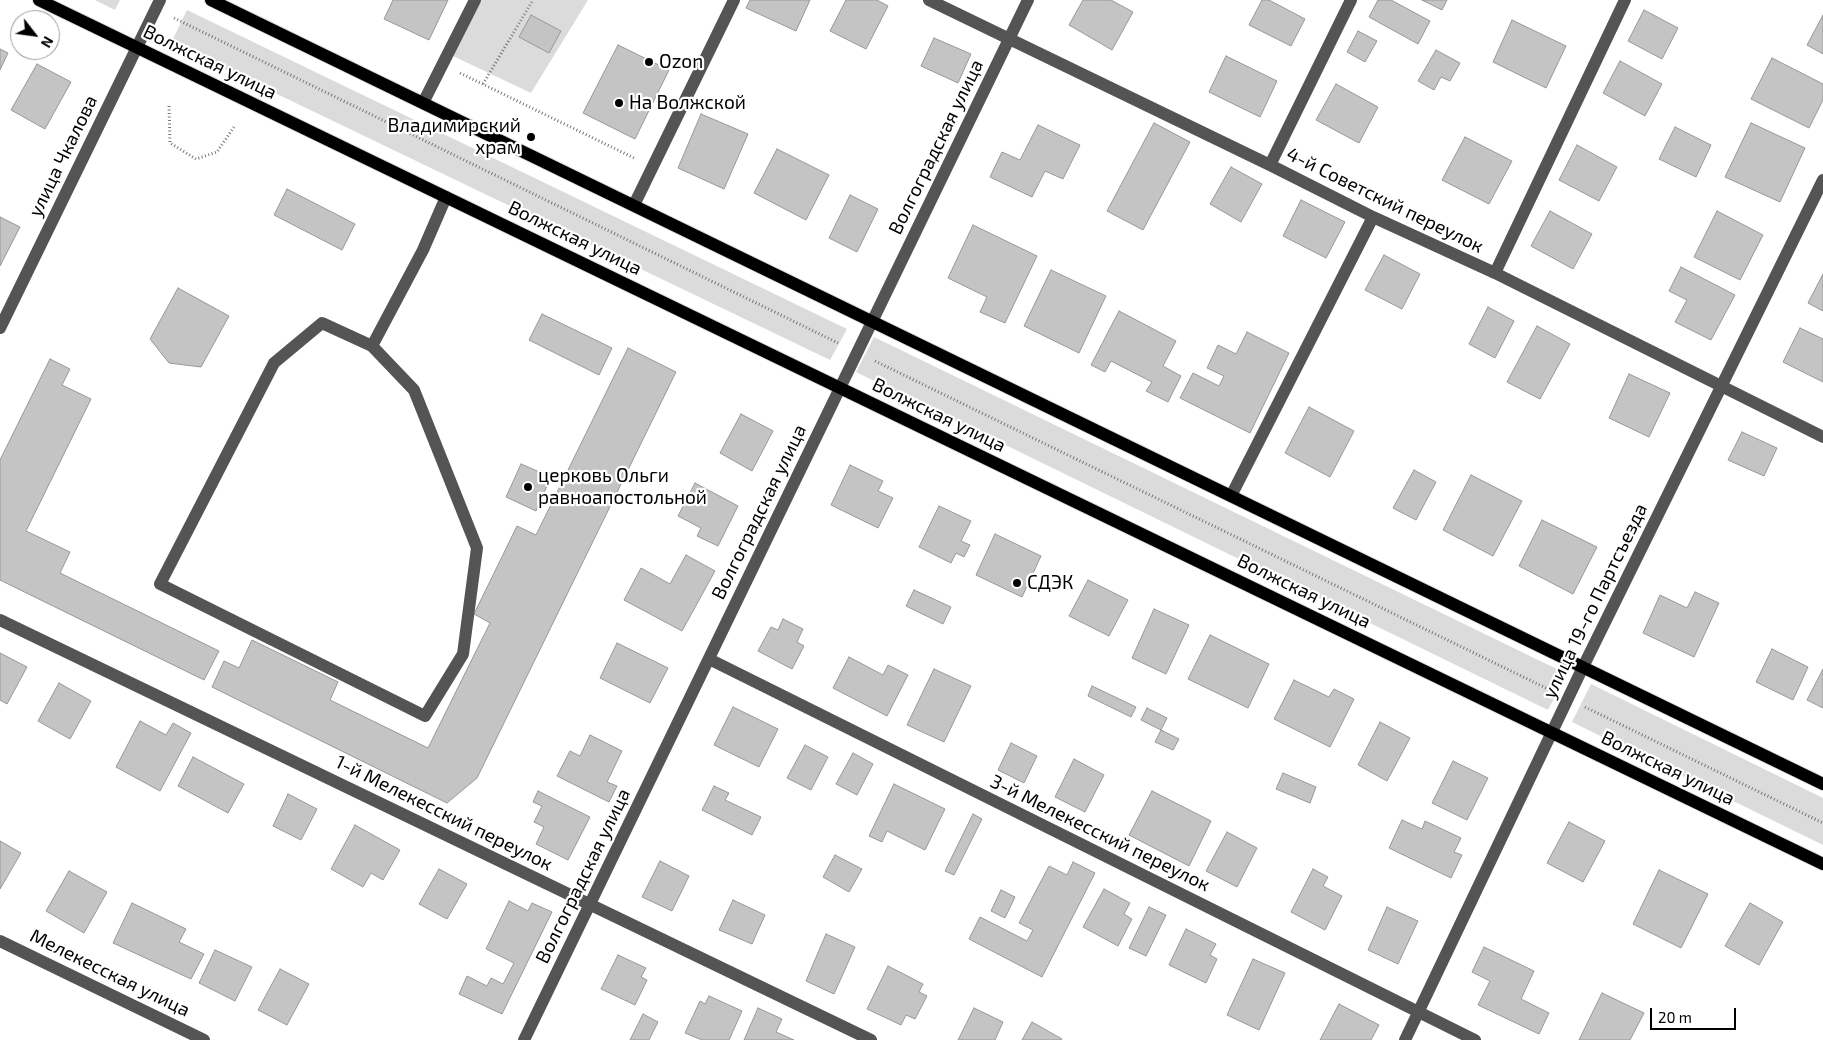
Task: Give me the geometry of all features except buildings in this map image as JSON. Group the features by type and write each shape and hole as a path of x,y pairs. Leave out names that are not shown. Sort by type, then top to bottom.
{"main road":[{"name":"Волжская улица","path":"39,0 1823,864"},
{"path":"211,0 1823,784"}],"street":[{"path":"424,103 475,0"},
{"path":"634,205 734,0"},
{"name":"4-й Советский переулок","path":"929,0 1373,217 1495,273 1823,437"},
{"name":"Волгоградская улица","path":"524,1040 1028,0"},
{"path":"1270,165 1351,0"},
{"path":"1495,273 1625,0"},
{"name":"улица Чкалова","path":"0,326 158,5"},
{"name":"улица 19-го Партсъезда","path":"1405,1040 1583,667 1823,180"},
{"path":"372,346 423,250 446,197"},
{"path":"1231,496 1373,217"},
{"path":"322,323 372,346 414,390 477,548 463,654 425,716 160,584 274,363 322,323"},
{"name":"1-й Мелекесский переулок","path":"0,620 871,1040"},
{"name":"3-й Мелекесский переулок","path":"709,660 1475,1040"},
{"name":"Мелекесская улица","path":"0,941 204,1040"}],"path":[{"path":"483,84 533,0"},
{"path":"158,5 857,352 1823,823"},
{"path":"443,65 652,167"},
{"path":"169,106 170,143 196,159 217,152 234,126"}],"shaded area":[{"path":"95,0 120,0 115,10"},
{"path":"480,0 588,0 531,93 453,56"},
{"path":"187,10 847,329 830,360 171,43"},
{"path":"874,337 1567,674 1548,710 856,372"},
{"path":"1591,684 1823,798 1823,845 1572,722"}],"place":[{"name":"Ozon","path":"649,62"},
{"name":"На Волжской","path":"619,103"},
{"name":"Владимирский храм","path":"531,137"},
{"name":"церковь Ольги равноапостольной","path":"528,487"},
{"name":"СДЭК","path":"1017,583"}]}
